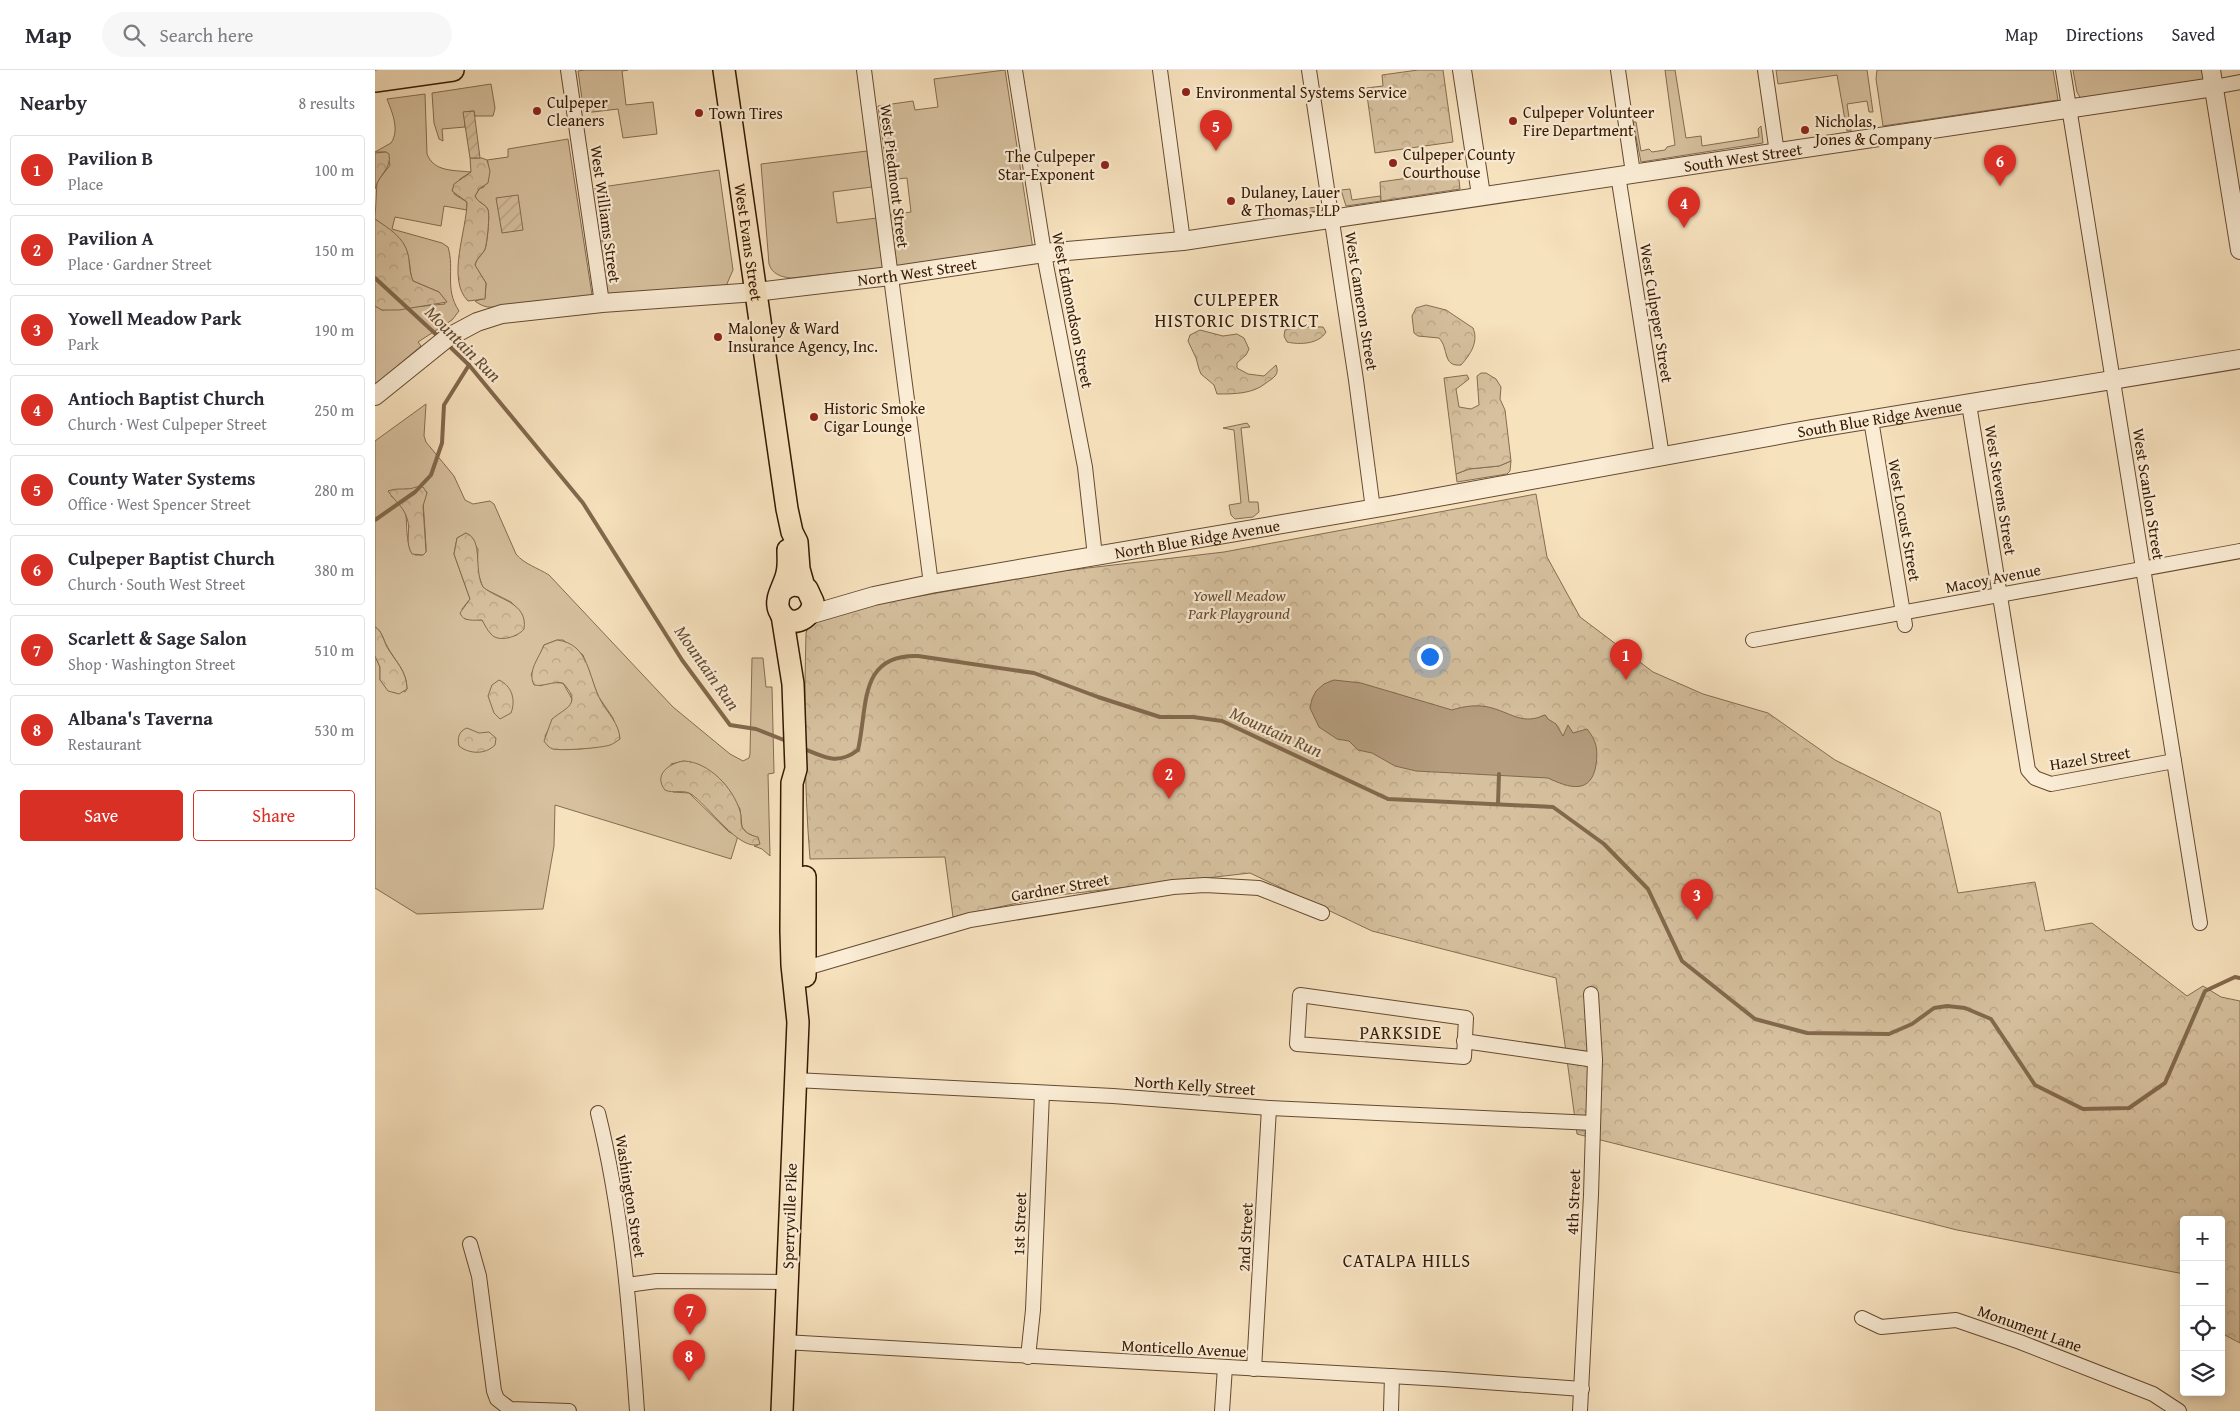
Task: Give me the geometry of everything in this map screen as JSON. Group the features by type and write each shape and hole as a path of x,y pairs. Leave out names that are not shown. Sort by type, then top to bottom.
{"main road":[{"path":"375,81 453,70"},
{"name":"West Evans Street","path":"724,70 792,532 797,542 799,569 808,604"},
{"path":"727,94 735,70"},
{"name":"West Evans Street","path":"781,592 788,572 788,549 792,532"},
{"path":"791,586 808,604 793,621 782,615 777,604 781,592 791,586"},
{"name":"Sperryville Pike","path":"793,684 800,626 808,604"},
{"name":"Sperryville Pike","path":"782,615 793,684 796,769 792,783 791,931 792,965 798,1022 782,1411"},
{"name":"Sperryville Pike","path":"796,769 803,779 805,968 805,998 798,1022"}],"street":[{"name":"West Williams Street","path":"568,70 602,303"},
{"name":"West Piedmont Street","path":"864,70 931,584"},
{"name":"West Edmondson Street","path":"1015,70 1044,253 1085,467 1095,556"},
{"path":"1160,70 1183,241"},
{"name":"West Cameron Street","path":"1309,70 1373,509"},
{"path":"1462,70 1481,196"},
{"name":"West Culpeper Street","path":"1618,70 1626,174 1662,456"},
{"path":"1765,70 1777,153"},
{"name":"West Scanlon Street","path":"2063,70 2200,923"},
{"path":"2213,78 2240,250"},
{"name":"South West Street","path":"1481,196 2069,109 2213,78 2240,82"},
{"name":"North West Street","path":"375,396 427,353 455,333 477,322 502,314 602,303 756,292 890,276 1044,253 1183,241 1481,196"},
{"name":"South Blue Ridge Avenue","path":"1521,483 1662,456 2240,359"},
{"name":"West Stevens Street","path":"1969,404 2025,759"},
{"name":"West Locust Street","path":"1871,420 1904,619"},
{"name":"North Blue Ridge Avenue","path":"808,604 819,610 931,584 1521,483"},
{"name":"Macoy Avenue","path":"1753,640 1904,619 2000,595 2240,552"},
{"name":"Hazel Street","path":"2025,759 2028,770 2035,778 2043,783 2051,784 2174,762"},
{"name":"Gardner Street","path":"805,968 970,920 1085,899 1173,887 1205,885 1259,888 1322,913"},
{"name":"4th Street","path":"1580,1411 1595,1060 1591,994"},
{"path":"1300,995 1466,1018 1464,1041 1464,1057 1297,1044 1300,995"},
{"path":"1464,1041 1595,1060"},
{"name":"North Kelly Street","path":"795,1080 1043,1093 1269,1108 1593,1123"},
{"name":"1st Street","path":"1028,1357 1033,1310 1043,1093"},
{"name":"2nd Street","path":"1254,1369 1269,1108"},
{"name":"Washington Street","path":"598,1113 605,1140 627,1284 637,1411"},
{"path":"470,1244 479,1276 494,1391 497,1399 510,1409 569,1411"},
{"path":"627,1284 657,1281 787,1282"},
{"name":"Monument Lane","path":"1862,1318 1881,1327 1957,1320 2020,1342 2153,1394 2179,1411"},
{"name":"Monticello Avenue","path":"784,1342 1392,1376 1582,1389"},
{"path":"1222,1411 1225,1367"},
{"path":"1391,1411 1392,1376"}],"green space":[{"path":"628,70 622,71 626,105 653,102 657,134 623,138 618,109 584,113 578,71"},
{"path":"1005,70 1033,249 897,267 890,215 911,212 907,178 888,180 878,106 913,101 915,110 938,107 934,79"},
{"path":"1418,70 1443,70 1453,142 1375,153 1366,88 1383,86 1382,75"},
{"path":"1665,70 1675,70 1686,138 1701,136 1702,146 1759,137 1758,129 1761,126 1763,143 1641,162 1633,122 1636,122 1641,151 1649,149 1652,152 1665,150 1667,147 1675,145"},
{"path":"1776,70 1867,70 1873,112 1869,112 1867,101 1847,104 1851,131 1847,131 1837,75 1778,84"},
{"path":"1877,70 2053,70 2058,100 1883,126 1876,79"},
{"path":"2073,70 2202,70 2204,79 2081,99 2077,92"},
{"path":"491,84 495,108 493,116 475,116 474,111 464,112 465,127 442,129 443,141 439,139 434,123 432,93"},
{"path":"425,94 427,154 430,160 439,167 471,172 460,179 454,194 467,202 467,210 444,206 441,226 395,217 392,229 442,243 448,247 451,263 452,295 459,311 452,320 418,342 421,346 375,385 375,306 382,310 445,304 439,292 413,281 408,257 401,243 394,234 375,219 377,182 390,165 386,152 375,152 391,143 395,132 394,121 387,99"},
{"path":"474,111 480,158 470,158 463,112"},
{"path":"568,139 592,295 594,295 592,299 494,307 481,305 475,301 485,298 486,283 475,266 486,246 489,213 487,208 475,196 479,189 484,187 487,160 508,157 508,149"},
{"path":"867,151 872,187 833,192 837,223 877,218 884,268 791,278 775,273 769,264 761,164"},
{"path":"386,152 389,154 387,168 375,189 375,153"},
{"path":"470,158 487,160 490,171 488,183 479,189 475,196 487,208 489,213 486,246 475,265 486,283 485,299 468,301 462,292 458,267 467,202 452,191 454,184 471,172"},
{"path":"719,170 733,270 726,286 608,298 600,241 603,241 595,188"},
{"path":"1458,171 1460,189 1381,201 1380,182"},
{"path":"1350,189 1352,200 1380,196 1381,201 1346,206 1341,190"},
{"path":"518,195 523,230 502,233 496,198"},
{"path":"1316,207 1317,211 1265,220 1261,215"},
{"path":"375,219 395,234 403,243 408,254 413,281 439,292 447,302 399,310 382,310 375,306"},
{"path":"1426,305 1446,310 1473,328 1475,333 1474,343 1468,357 1461,365 1455,365 1448,360 1439,338 1418,336 1414,333 1412,316 1416,308"},
{"path":"1298,327 1323,327 1326,332 1319,339 1309,343 1287,342 1284,336 1285,330"},
{"path":"1200,330 1223,336 1237,334 1244,338 1249,349 1246,355 1237,363 1237,368 1248,374 1264,376 1276,365 1277,371 1275,376 1261,387 1249,391 1217,394 1214,385 1201,374 1188,341 1190,335"},
{"path":"1481,373 1486,373 1496,379 1501,387 1500,399 1505,410 1511,461 1499,466 1469,469 1456,474 1444,378 1467,375 1469,379 1456,389 1459,407 1471,409 1479,405 1477,376"},
{"path":"426,404 424,436 426,442 454,476 465,500 473,504 490,501 494,504 516,554 527,563 549,575 673,707 730,754 743,761 749,758 750,754 752,658 763,658 766,687 772,687 774,773 768,774 770,856 762,849 754,846 757,846 758,838 747,833 742,827 740,809 723,782 684,761 671,764 673,792 689,793 729,832 738,836 731,859 555,805 554,846 543,909 417,914 375,888 375,656 380,667 380,680 405,692 407,689 403,671 381,633 375,627 375,441","holes":["405,489 427,492 423,501 426,546 426,552 423,555 415,555 411,548 408,542 405,511 391,496","466,533 478,549 477,570 483,588 511,602 518,609 517,635 499,638 492,634 482,620 465,619 462,609 470,599 454,554 457,538","557,640 563,640 583,655 598,696 613,718 620,739 595,747 563,749 548,746 545,736 556,716 568,710 572,699 563,683 550,682 540,686 531,675 544,645"]},
{"path":"1247,423 1250,427 1241,428 1249,502 1258,502 1259,512 1253,517 1235,519 1231,515 1229,505 1241,503 1234,430 1223,428"},
{"path":"1511,461 1510,471 1507,474 1457,482 1456,474 1469,469 1499,466"},
{"path":"423,487 427,493 423,506 426,552 423,555 412,554 409,546 407,517 388,491"},
{"name":"Yowell Meadow Park Playground","path":"1536,494 1547,557 1580,617 1653,672 1703,694 1768,713 1835,760 1940,812 1958,893 2035,882 2045,931 2092,923 2187,996 2203,986 2221,997 2240,1001 2240,1343 2225,1335 2225,1216 2180,1216 2180,1273 1957,1230 1577,1134 1556,978 1372,931 1250,873 1050,896 953,917 945,857 810,859 805,746 806,633 810,622 818,614 1062,571 1224,552"},
{"path":"466,533 475,542 477,548 480,580 483,587 517,607 524,620 524,629 521,632 508,638 494,637 482,620 466,619 461,616 460,613 470,599 454,554 457,538"},
{"path":"375,627 381,633 405,677 407,689 399,694 388,691 380,680 380,667 375,656"},
{"path":"557,640 568,643 576,648 587,663 601,701 618,728 620,739 612,744 591,748 557,750 550,748 544,741 552,719 567,708 572,700 569,690 563,683 534,685 532,680 533,670 544,645"},
{"path":"499,680 507,686 513,698 511,713 500,719 494,713 488,696 492,685"},
{"path":"467,728 479,733 489,732 496,738 495,745 482,752 472,752 463,749 459,746 458,740 460,733"},
{"path":"684,761 693,762 711,771 726,785 737,802 742,827 749,834 758,837 760,844 752,845 734,835 691,794 665,790 661,779 664,771 673,764"}],"shaded area":[{"path":"1334,680 1361,683 1452,710 1482,706 1524,719 1545,715 1556,724 1563,736 1568,725 1573,733 1587,729 1595,742 1597,750 1593,775 1584,785 1571,786 1548,778 1416,771 1395,766 1372,753 1358,750 1349,741 1337,739 1319,727 1310,708 1312,699 1316,691 1324,684"}],"waterway":[{"name":"Mountain Run","path":"375,278 440,338"},
{"name":"Mountain Run","path":"447,344 469,365 583,503 682,660 730,725 756,729 789,742"},
{"path":"375,520 415,492 431,475 442,443 444,405 469,365"},
{"name":"Mountain Run","path":"802,748 824,757 837,759 858,750 869,686 875,674 885,664 899,658 918,656 1034,673 1098,697 1160,717 1193,717 1222,721 1388,799 1553,807 1604,844 1648,889 1682,961 1755,1019 1807,1033 1889,1034 1912,1024 1934,1008 1947,1006 1965,1008 1991,1019 2035,1085 2083,1109 2129,1108 2165,1083 2205,991 2235,977 2240,978"},
{"path":"1498,804 1499,774"}],"place":[{"name":"Environmental Systems Service","path":"1186,92"},
{"name":"Culpeper Cleaners","path":"537,111"},
{"name":"Town Tires","path":"699,113"},
{"name":"Culpeper Volunteer Fire Department","path":"1513,121"},
{"name":"Nicholas, Jones & Company","path":"1805,130"},
{"name":"County Water Systems","path":"1216,151"},
{"name":"Culpeper County Courthouse","path":"1393,163"},
{"name":"The Culpeper Star-Exponent","path":"1105,165"},
{"name":"Culpeper Baptist Church","path":"2000,186"},
{"name":"Dulaney, Lauer & Thomas, LLP","path":"1231,201"},
{"name":"Antioch Baptist Church","path":"1684,228"},
{"name":"Maloney & Ward Insurance Agency, Inc.","path":"718,337"},
{"name":"Historic Smoke Cigar Lounge","path":"814,417"},
{"name":"Pavilion B","path":"1626,680"},
{"name":"Pavilion A","path":"1169,799"},
{"name":"Yowell Meadow Park","path":"1697,920"},
{"name":"Scarlett & Sage Salon","path":"690,1335"},
{"name":"Albana's Taverna","path":"689,1381"}],"district":[{"name":"CULPEPER HISTORIC DISTRICT","path":"1237,310"},
{"name":"PARKSIDE","path":"1401,1033"},
{"name":"CATALPA HILLS","path":"1407,1261"}]}
